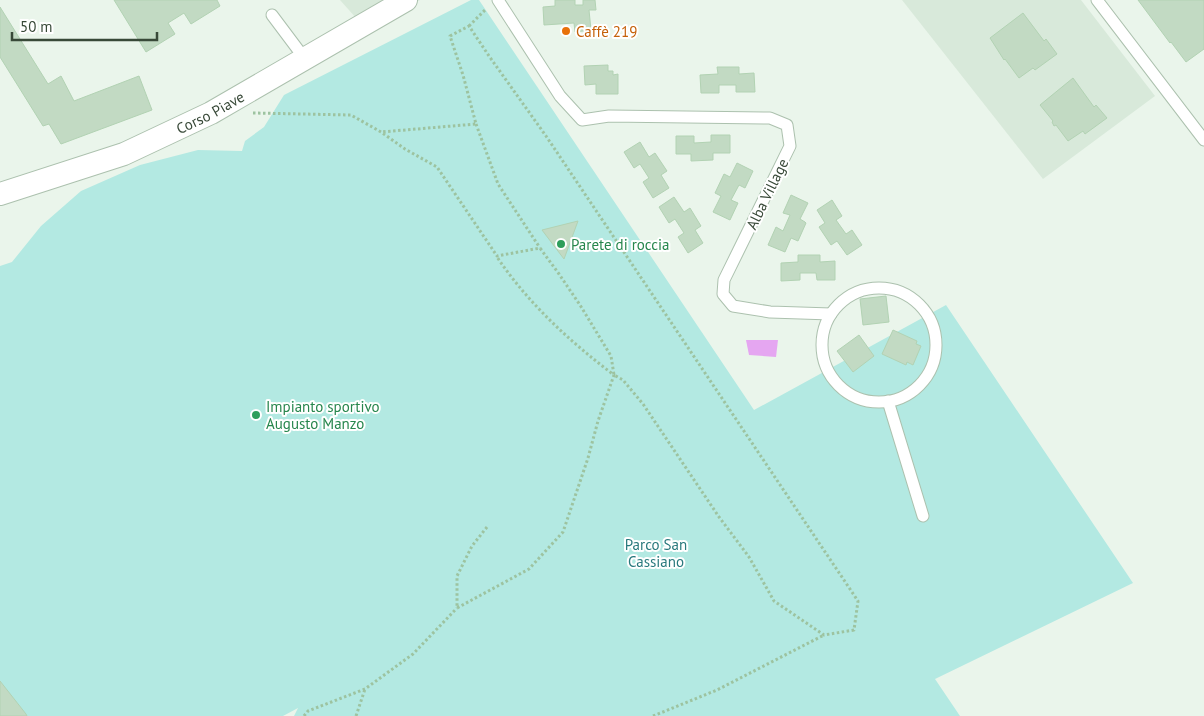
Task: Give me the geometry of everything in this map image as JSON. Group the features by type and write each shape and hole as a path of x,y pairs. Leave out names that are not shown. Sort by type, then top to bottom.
{"street":[{"name":"Corso Piave","path":"0,194 124,154 211,113 406,0"}],"lane":[{"path":"1096,0 1204,140"},
{"name":"Alba Village","path":"493,3 560,96 582,120 609,116 770,118 787,124 790,146 724,280 723,294 733,306 770,312 831,314"},
{"path":"272,15 305,59"},
{"path":"879,288 897,291 914,300 926,314 934,331 936,350 931,368 921,384 906,395 888,401 869,401 851,395 837,384 826,368 822,350 823,331 831,314 844,300 860,291 879,288"},
{"path":"888,401 923,516"}],"path":[{"path":"304,716 308,712 365,690 413,654 457,608 529,569 563,532 614,375 611,356 570,289 540,248 498,184 476,124 450,36 469,26 493,3"},
{"path":"469,26 546,136 858,601 854,630 824,635 717,690 653,716"},
{"path":"251,113 350,115 381,132 405,150 437,167 509,275 543,314 591,358 623,380 643,404 719,517 749,557 774,601 824,635"},
{"path":"381,132 476,124"},
{"path":"497,256 540,248"},
{"path":"457,608 457,576 472,546 487,527"},
{"path":"356,716 365,690"}],"shaded area":[{"path":"340,0 420,0 366,29"},
{"path":"902,0 1081,0 1155,96 1043,179"},
{"path":"746,340 778,340 776,357 749,355"}],"green space":[{"name":"Parco San Cassiano","path":"471,0 479,0 754,410 946,305 1133,583 935,679 960,716 294,716 298,708 283,716 0,716 0,266 12,262 41,226 81,191 140,165 198,150 242,151 245,141 264,127 284,95"}],"building":[{"path":"114,0 217,0 220,6 191,24 184,13 168,23 175,34 146,52"},
{"path":"555,0 575,0 575,5 583,5 583,0 595,0 596,10 589,10 591,30 575,32 574,23 544,25 543,7 555,6"},
{"path":"1138,0 1204,0 1204,49 1186,62"},
{"path":"0,7 48,84 61,76 74,101 139,76 152,110 61,144 49,124 43,126 0,57"},
{"path":"1023,13 1044,41 1046,39 1057,54 1035,70 1033,68 1019,78 1004,60 990,38"},
{"path":"608,65 608,71 613,71 613,75 618,74 618,94 596,94 596,84 585,85 584,66"},
{"path":"717,67 739,67 739,74 754,73 755,92 736,92 736,85 719,85 719,93 701,93 700,75 718,74"},
{"path":"1073,78 1094,107 1096,105 1107,118 1085,134 1083,131 1068,141 1056,125 1054,126 1053,121 1040,105"},
{"path":"711,135 730,135 730,153 713,153 713,160 691,161 691,154 676,154 676,136 694,136 694,143 711,142"},
{"path":"640,142 649,157 655,153 667,171 661,175 669,188 653,198 643,182 649,178 640,164 634,168 624,152"},
{"path":"737,163 753,171 745,188 739,185 731,200 738,203 730,220 713,212 721,196 715,193 724,174 730,177"},
{"path":"791,195 808,203 800,219 806,223 798,241 791,238 785,252 768,245 776,227 783,231 790,215 783,213"},
{"path":"674,197 684,212 690,208 701,226 695,230 703,243 688,253 678,237 684,233 675,219 669,223 659,207"},
{"path":"832,200 842,216 836,220 846,234 852,230 862,245 847,255 837,241 831,245 819,227 825,223 817,210"},
{"name":"Parete di roccia","path":"578,221 564,259 542,230"},
{"path":"798,255 820,255 820,262 835,261 835,280 817,280 816,273 800,273 800,280 781,281 781,263 798,262"},
{"path":"886,296 889,322 863,325 860,299"},
{"path":"893,330 917,341 916,344 921,346 913,365 907,362 906,365 882,354"},
{"path":"859,335 874,356 853,372 837,351"},
{"path":"0,681 26,714 27,716 0,716"}],"place":[{"name":"Caffè 219","path":"566,31"},
{"name":"Parete di roccia","path":"561,244"},
{"name":"Impianto sportivo Augusto Manzo","path":"256,415"}]}
